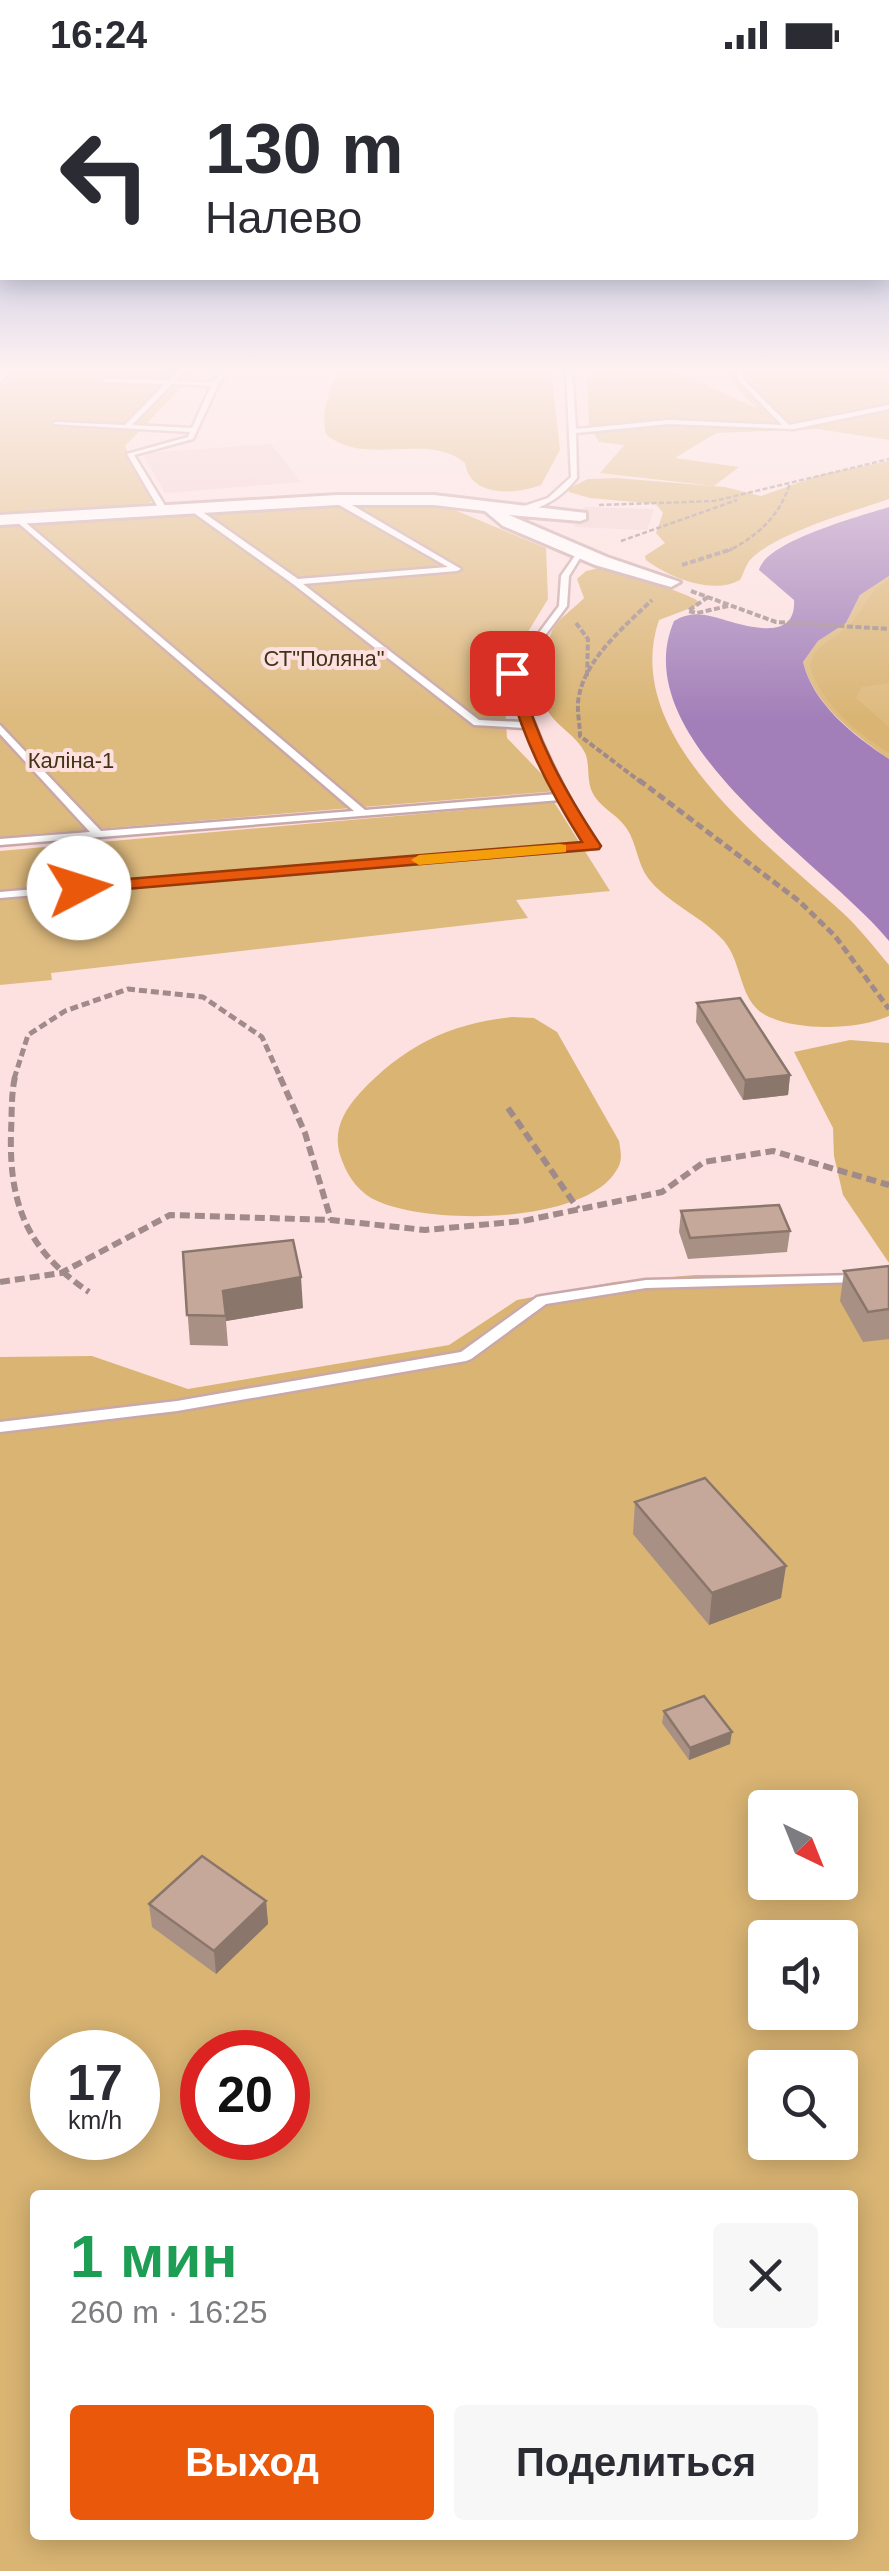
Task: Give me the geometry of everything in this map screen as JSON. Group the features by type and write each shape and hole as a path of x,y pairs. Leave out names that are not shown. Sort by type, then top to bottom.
{"street":[{"path":"0,520 338,500 424,499 518,510 583,510"},
{"path":"490,508 510,523 671,582"}],"lane":[{"path":"150,487 164,509"},
{"path":"518,510 546,504 567,487"},
{"path":"296,582 457,568 338,500"},
{"path":"192,508 296,582 478,722 526,726"},
{"path":"19,518 362,812"},
{"path":"0,895 593,846 561,797 526,726 512,673 563,606 565,576 582,552"},
{"path":"0,728 98,834"},
{"path":"0,842 561,797"},
{"path":"0,1427 177,1406 466,1356 542,1300 646,1284 854,1278"}],"path":[{"path":"582,552 649,533 777,487"},
{"path":"678,565 708,561 751,537 786,499 789,487"},
{"path":"583,510 714,501 752,494"},
{"path":"889,629 798,626 729,606 671,582 628,622 587,676 579,696 580,736 799,900 835,936 889,1010"},
{"path":"708,598 688,610 697,613 729,606"},
{"path":"563,606 588,639 587,676"},
{"path":"90,1292 61,1273 26,1230 10,1172 13,1082 28,1035 64,1011 128,989 203,997 262,1036 305,1132 331,1220"},
{"path":"508,1108 578,1209"},
{"path":"0,1282 61,1273 170,1216 331,1220 425,1230 523,1220 662,1192 704,1162 773,1151 889,1185"}],"shaded area":[{"path":"161,487 243,487 165,493"},
{"path":"482,487 534,487 518,491"},
{"path":"722,487 761,496 787,487 889,487 889,499 778,540 751,559 740,580 717,586 679,578 646,560 645,556 665,543 656,533 663,513 656,504 590,498 569,492 569,488"},
{"path":"584,507 654,509 647,530 574,527"},
{"path":"889,507 889,576 860,595 846,623 818,641 803,662 825,705 889,759 889,941 739,797 703,754 677,710 666,666 674,621 685,616 705,615 759,628 784,624 792,615 794,600 759,570 765,559 816,531"},
{"path":"604,567 698,601 696,606 659,620 652,663 660,706 680,746 708,785 777,855 849,919 889,965 889,1016 861,1024 813,1027 782,1022 759,1011 746,993 724,941 656,887 644,872 627,829 595,797 585,753 545,705 543,672 552,631 584,598 577,579 586,571"},
{"path":"889,580 889,683 862,687 856,698 889,727 889,753 831,705 810,666 817,651 847,627 871,594"},
{"path":"512,1017 534,1018 557,1032 619,1141 621,1160 616,1171 598,1189 571,1202 500,1215 426,1213 395,1207 365,1194 348,1174 338,1146 341,1122 353,1101 392,1063 428,1040 468,1025"},
{"path":"850,1040 889,1043 889,1263 843,1195 834,1156 833,1128 794,1052"},
{"path":"889,1274 889,2571 0,2571 0,1357 92,1356 188,1389 449,1345 517,1300 615,1282 695,1275"}],"green space":[{"path":"0,487 145,487 152,502 133,507 0,518"},
{"name":"СТ\"Поляна\"","path":"415,501 445,506 546,548 548,599 503,673 507,738 558,791 0,837 0,524"},
{"path":"889,576 889,759 849,729 826,705 803,662 818,641 846,623 860,595"},
{"path":"554,802 610,891 516,900 528,918 51,973 52,980 0,985 0,851"}],"building":[{"path":"740,998 790,1075 745,1080 697,1003"},
{"path":"779,1205 790,1231 690,1238 681,1211"},
{"path":"293,1240 301,1277 223,1291 226,1316 187,1315 183,1252"},
{"path":"889,1266 889,1309 868,1312 844,1271"},
{"path":"705,1478 786,1566 712,1593 635,1502"},
{"path":"704,1696 732,1732 690,1748 664,1711"},
{"path":"202,1856 266,1901 214,1951 149,1904"}],"slow traffic":[{"path":"419,860 560,848"}],"route":[{"path":"79,888 593,846 561,797 526,726 512,673"}],"park label":[{"name":"Каліна-1","path":"71,760"}]}
